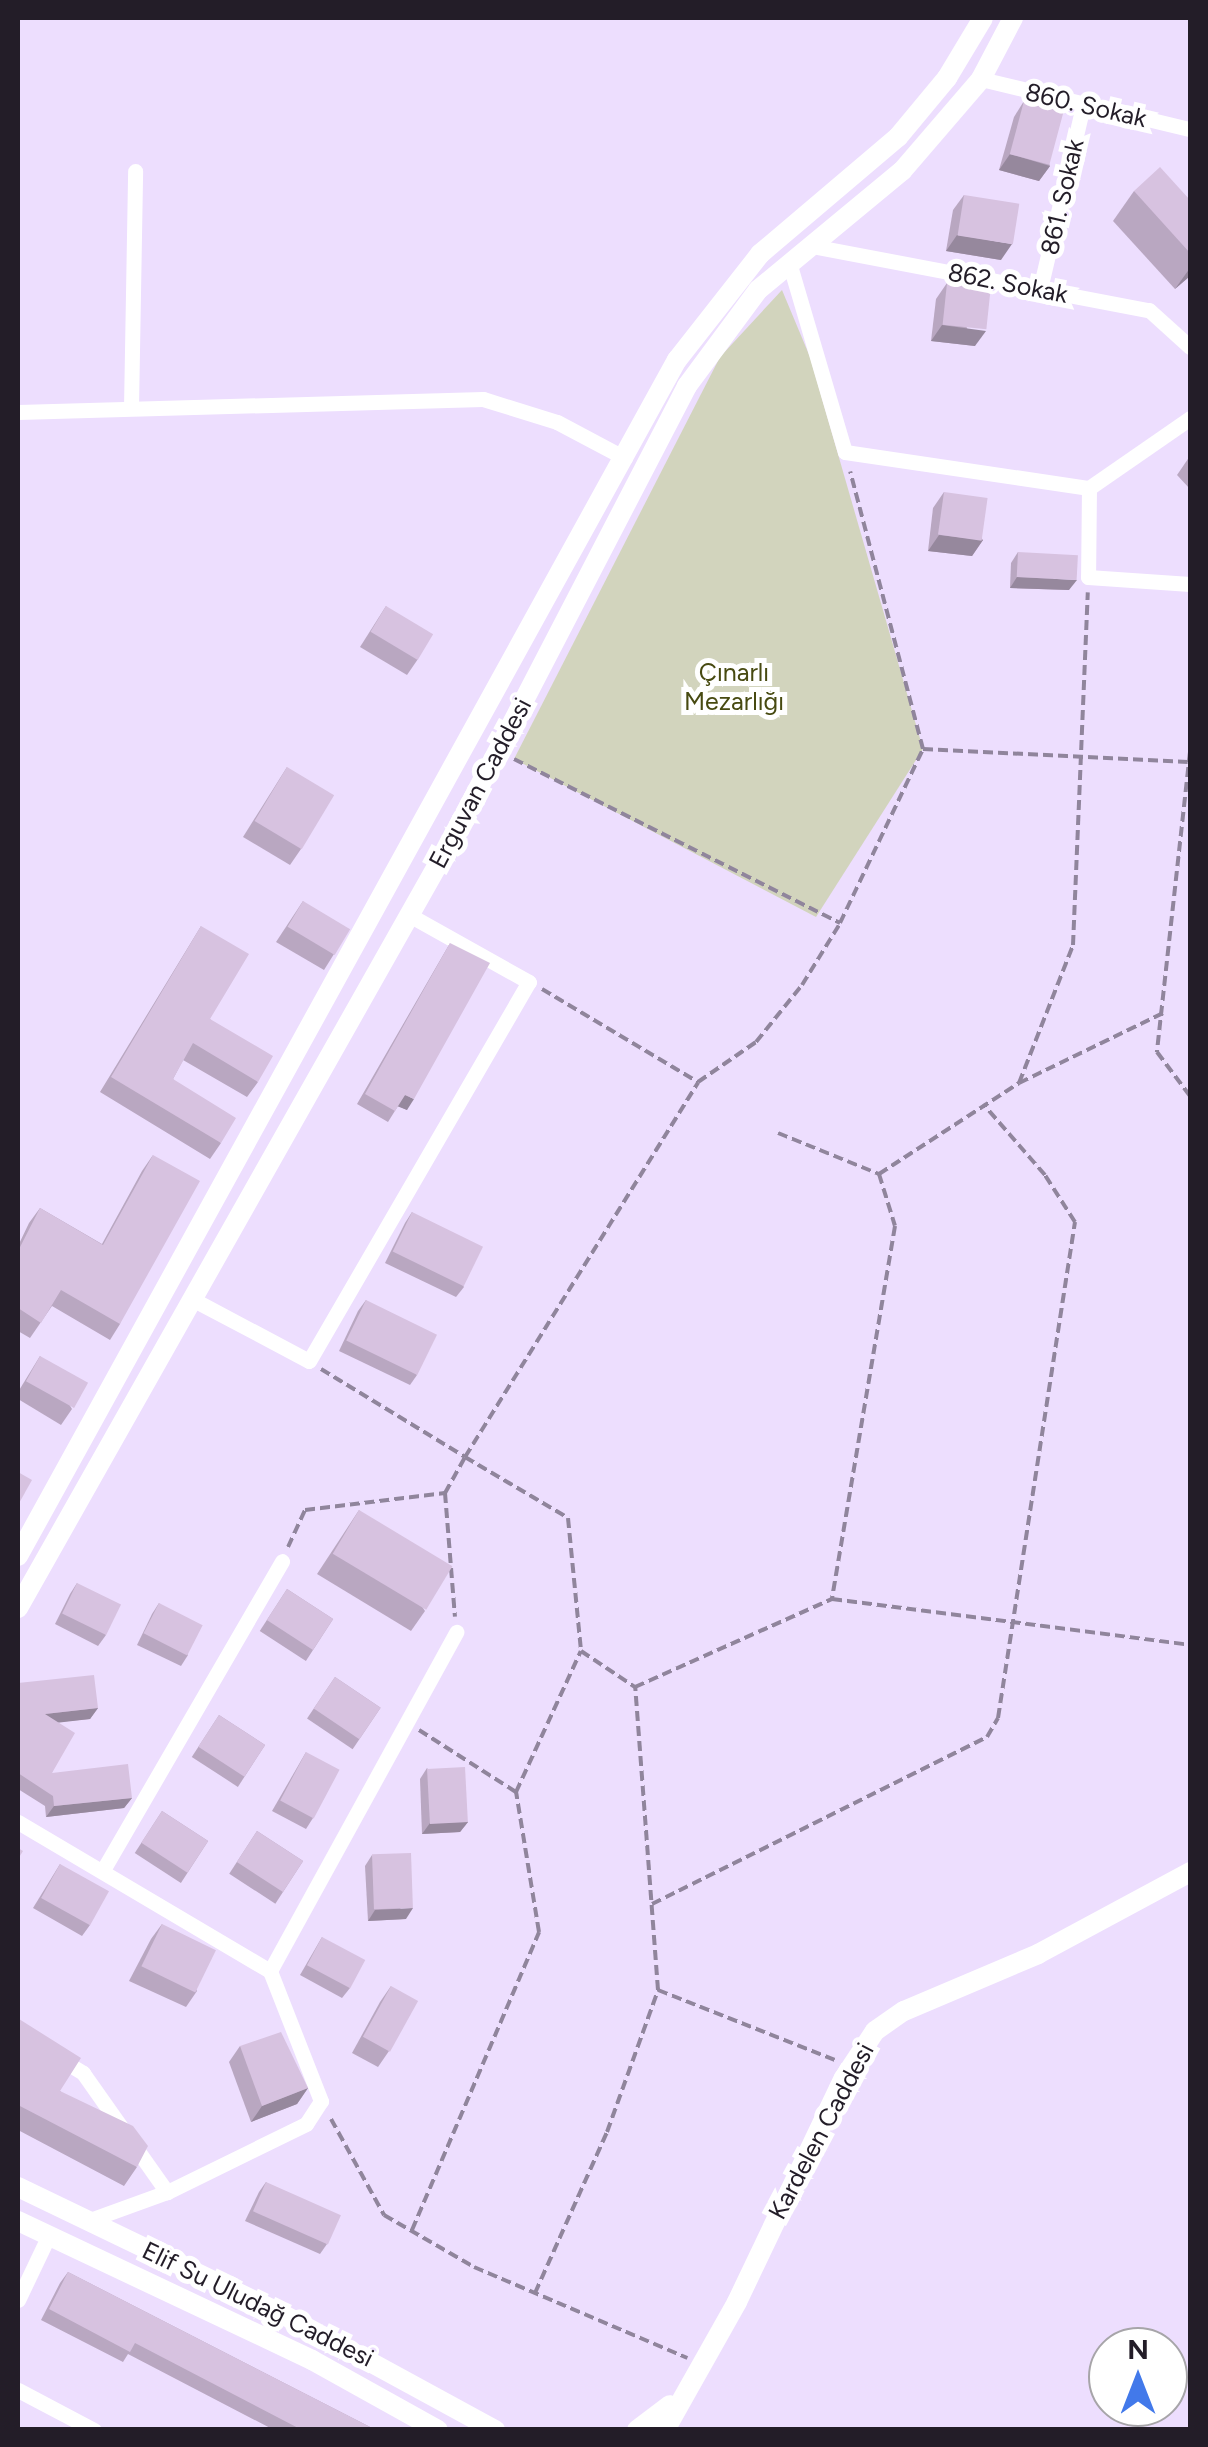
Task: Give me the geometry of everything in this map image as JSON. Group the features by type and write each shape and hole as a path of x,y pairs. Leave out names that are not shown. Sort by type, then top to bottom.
{"street":[{"path":"18,1556 677,360 722,296 760,254 884,153 947,78 984,18"},
{"name":"Erguvan Caddesi","path":"18,1608 410,915 687,386 735,315 789,262 878,196 981,79 1013,18"},
{"name":"860. Sokak","path":"981,79 1190,129"},
{"name":"861. Sokak","path":"1040,290 1083,105"},
{"path":"130,408 134,171"},
{"name":"862. Sokak","path":"812,246 1150,310 1190,347"},
{"path":"789,262 845,452 1089,488 1190,418"},
{"path":"18,412 483,398 556,422 625,458"},
{"path":"1089,488 1088,577 1190,584"},
{"path":"192,1299 309,1361 529,982 410,915"},
{"path":"103,1870 282,1560"},
{"path":"270,1970 456,1632"},
{"path":"18,1822 270,1970 321,2101 306,2124 167,2192 87,2220"},
{"name":"Kardelen Caddesi","path":"664,2430 702,2364 851,2066 889,2018 1038,1954 1190,1872"},
{"path":"50,2053 83,2072 167,2192"},
{"name":"Elif Su Uludağ Caddesi","path":"18,2187 297,2321 489,2426"},
{"name":"Elif Su Uludağ Caddesi","path":"18,2221 312,2360 438,2430"},
{"path":"18,2300 49,2236"},
{"name":"Kardelen Caddesi","path":"637,2430 690,2386"},
{"path":"18,2390 73,2425 94,2430"},
{"path":"489,2426 513,2430"}],"path":[{"path":"456,1632 445,1493 698,1082 756,1042 802,986 840,923 923,749 845,452"},
{"path":"1019,1083 1073,945 1084,758 1088,577"},
{"path":"923,749 1190,762"},
{"path":"498,750 840,923"},
{"path":"1190,752 1158,1052 1190,1096"},
{"path":"529,982 698,1082"},
{"path":"879,1174 1019,1083 1162,1013"},
{"path":"652,1904 987,1737 998,1718 1075,1222 1045,1174 983,1104"},
{"path":"778,1134 879,1174"},
{"path":"832,1599 895,1226 879,1174"},
{"path":"309,1361 568,1518 581,1651 516,1792 539,1932 411,2230"},
{"path":"282,1560 305,1510 445,1493"},
{"path":"635,1686 832,1599 1190,1645"},
{"path":"581,1651 635,1686"},
{"path":"535,2292 607,2132 658,1990 635,1686"},
{"path":"406,1722 516,1792"},
{"path":"658,1990 851,2066"},
{"path":"321,2101 384,2215 535,2292 702,2364"}],"green space":[{"name":"Çınarlı Mezarlığı","path":"782,290 810,357 923,749 816,917 514,759 720,357"}],"building":[{"path":"1024,101 1064,112 1049,165 1010,154"},
{"path":"1160,167 1190,200 1190,253 1134,191"},
{"path":"964,195 1019,204 1013,244 958,235"},
{"path":"947,283 991,288 986,329 943,325"},
{"path":"944,492 988,498 982,541 938,535"},
{"path":"1018,552 1078,555 1077,580 1017,577"},
{"path":"386,606 433,634 418,660 371,632"},
{"path":"287,767 334,795 302,849 255,821"},
{"path":"303,901 350,929 335,955 288,927"},
{"path":"201,926 249,954 210,1019 273,1056 258,1082 193,1043 173,1079 236,1118 221,1143 111,1077"},
{"path":"450,943 490,963 414,1099 405,1095 395,1111 365,1094"},
{"path":"153,1155 200,1181 120,1324 61,1290 41,1323 18,1308 18,1251 40,1208 103,1245"},
{"path":"412,1212 483,1247 464,1286 393,1252"},
{"path":"366,1300 437,1335 417,1375 346,1340"},
{"path":"40,1356 88,1383 74,1408 26,1381"},
{"path":"18,1472 32,1480 18,1505"},
{"path":"359,1510 452,1566 426,1610 333,1554"},
{"path":"77,1583 121,1604 106,1635 62,1614"},
{"path":"287,1589 333,1619 313,1650 267,1620"},
{"path":"159,1603 203,1625 187,1656 144,1633"},
{"path":"94,1675 98,1708 45,1714 75,1733 52,1773 128,1764 132,1798 54,1806 53,1796 18,1773 18,1683"},
{"path":"335,1677 381,1708 359,1739 314,1709"},
{"path":"219,1715 265,1745 244,1777 198,1747"},
{"path":"306,1752 340,1770 314,1818 280,1801"},
{"path":"465,1767 468,1822 430,1824 427,1769"},
{"path":"162,1811 208,1841 187,1873 141,1843"},
{"path":"257,1831 303,1861 283,1892 237,1862"},
{"path":"411,1853 413,1908 374,1909 372,1854"},
{"path":"60,1864 109,1891 90,1925 41,1898"},
{"path":"162,1924 216,1950 195,1993 141,1966"},
{"path":"322,1937 365,1960 350,1988 307,1965"},
{"path":"391,1986 418,2001 390,2052 363,2037"},
{"path":"19,2019 81,2058 60,2091 133,2126 148,2146 137,2167 18,2105"},
{"path":"281,2032 308,2088 262,2106 240,2046"},
{"path":"266,2182 341,2215 328,2245 253,2211"},
{"path":"68,2272 376,2430 302,2430 135,2343 130,2352 49,2309"}]}
